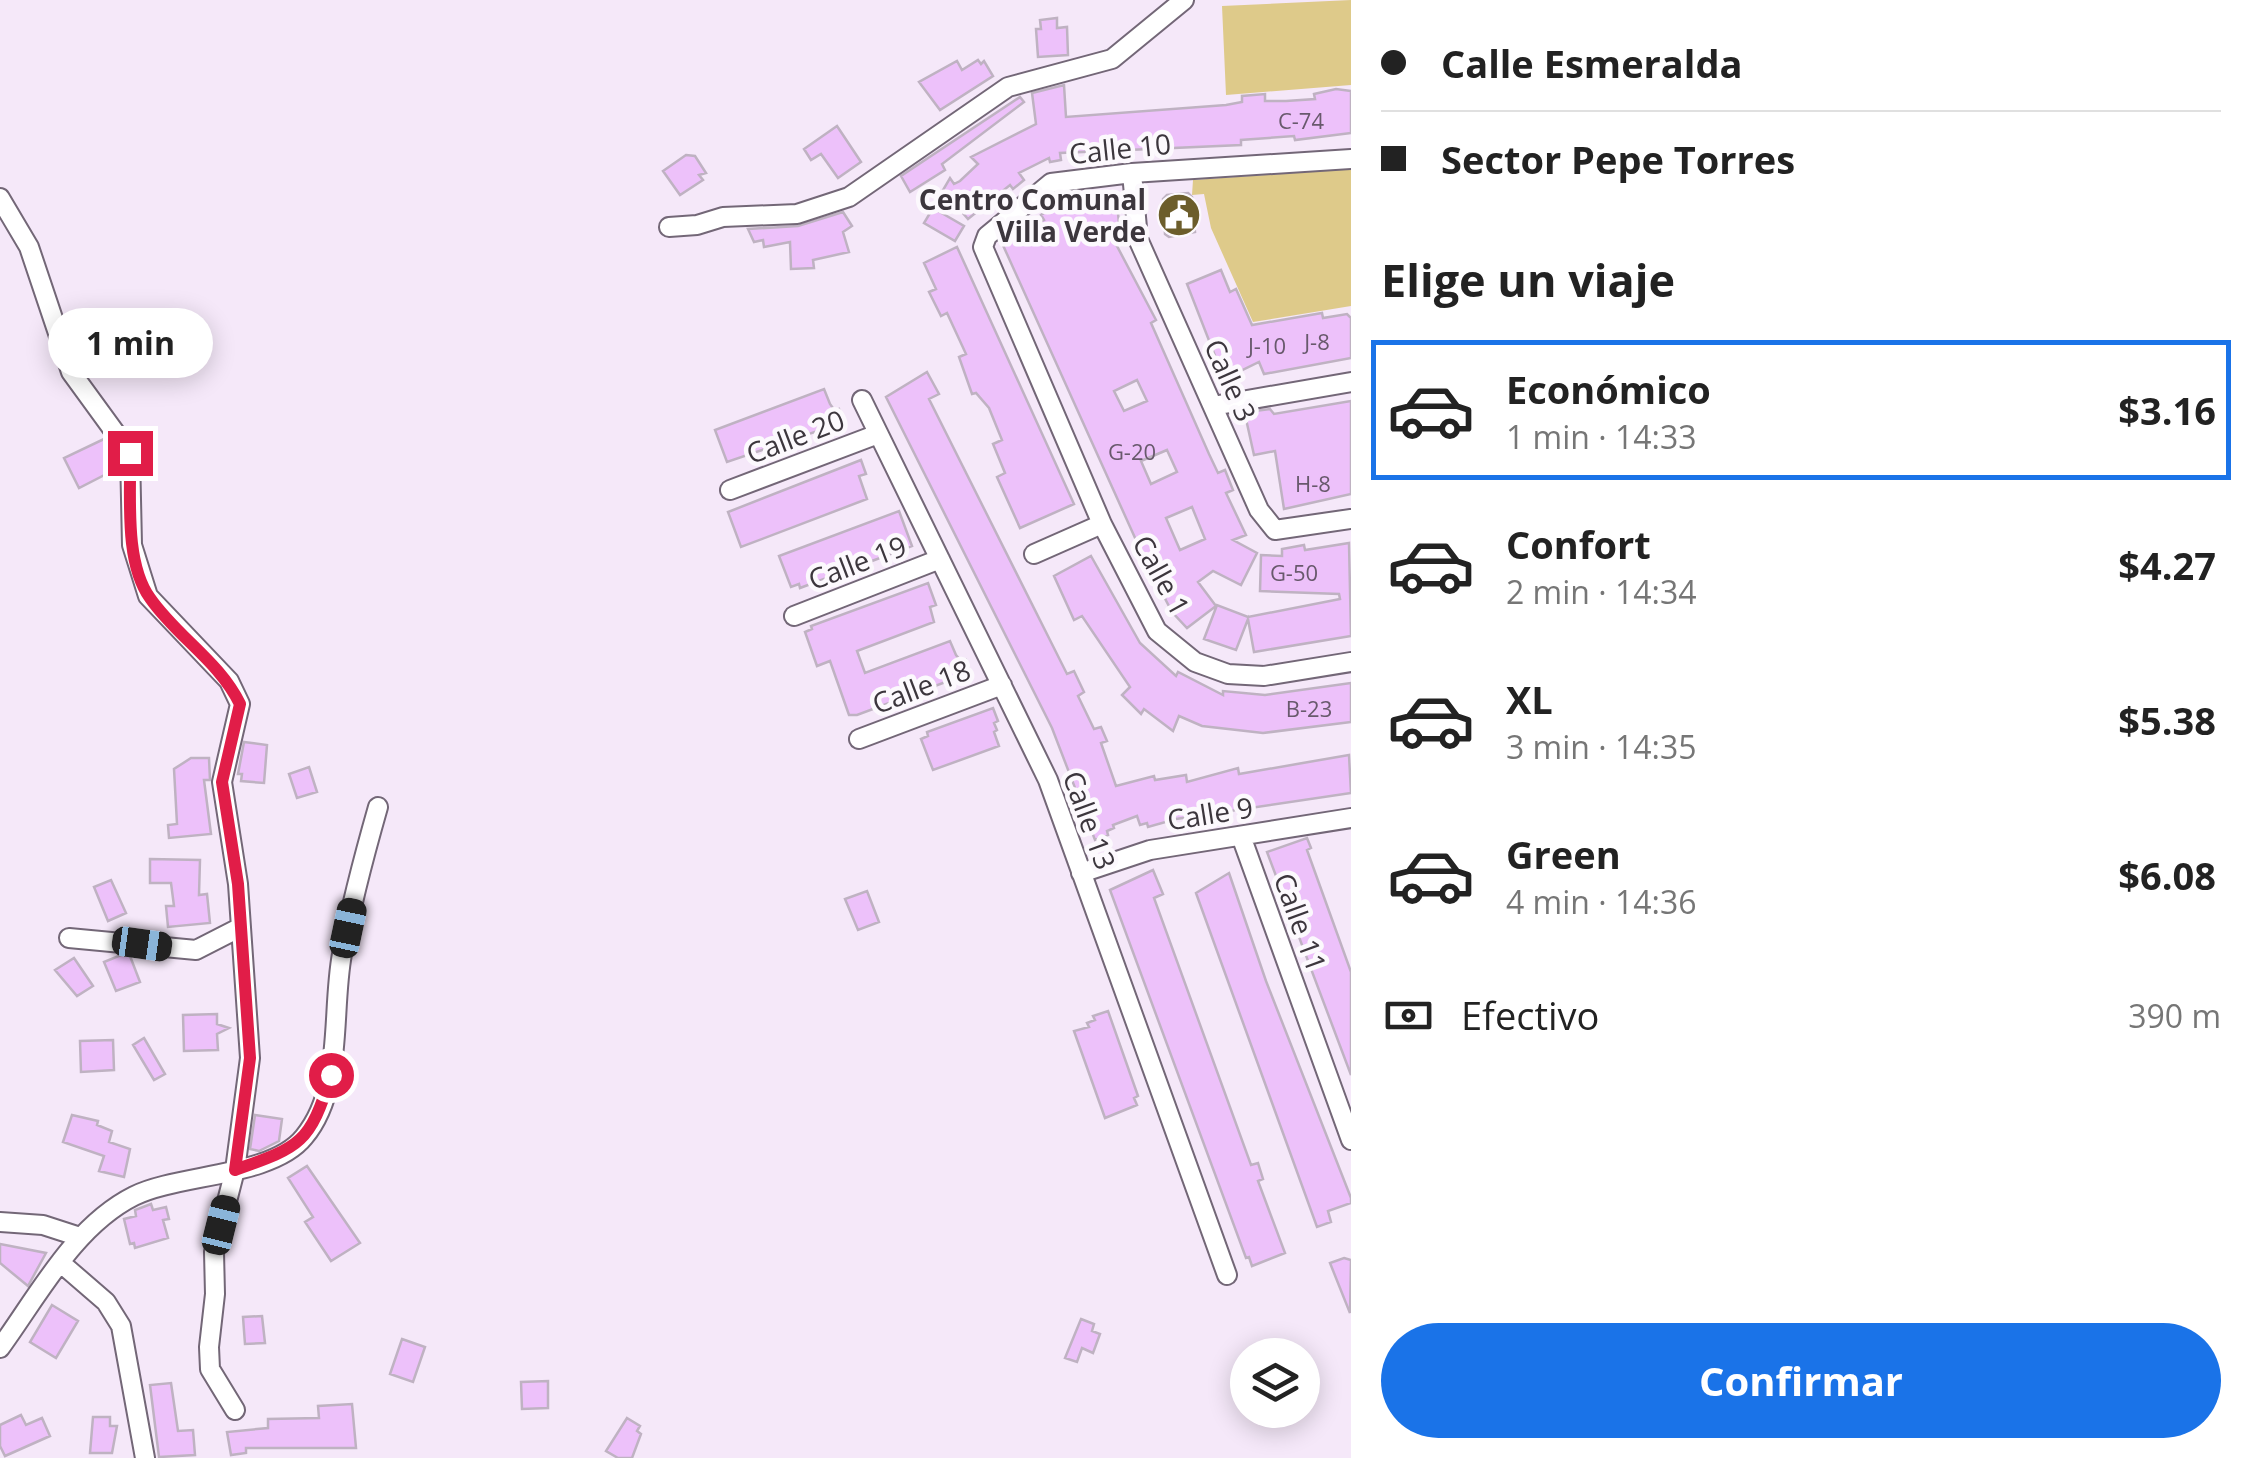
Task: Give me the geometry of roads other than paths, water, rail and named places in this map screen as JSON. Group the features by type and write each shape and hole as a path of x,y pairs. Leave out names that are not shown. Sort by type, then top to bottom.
{"street":[{"path":"669,227 697,225 723,217 796,214 849,198 1008,88 1112,59 1184,0"},
{"name":"Calle 10","path":"1102,524 983,248 987,236 1051,183 1132,173 1351,159"},
{"name":"Calle 3","path":"1132,173 1138,238 1258,510 1276,530 1351,519"},
{"path":"0,198 28,247 71,372 130,453 132,545 148,596 229,681 240,704 222,782 241,926 250,1058 235,1170 214,1252 215,1294 209,1347 210,1369 235,1410"},
{"path":"1213,406 1351,382"},
{"name":"Calle 13","path":"862,400 1048,780 1228,1275"},
{"name":"Calle 20","path":"730,490 878,434"},
{"path":"1034,554 1102,524"},
{"name":"Calle 1","path":"1102,524 1158,631 1195,662 1228,674 1264,676 1351,662"},
{"name":"Calle 19","path":"794,616 940,559"},
{"name":"Calle 18","path":"859,739 1002,685"},
{"path":"0,1348 80,1236 134,1196 235,1170 289,1151 303,1139 331,1075 342,956 378,807"},
{"name":"Calle 9","path":"1081,874 1150,850 1351,818"},
{"name":"Calle 11","path":"1241,836 1351,1140"},
{"path":"69,938 196,950 241,926"},
{"path":"0,1222 43,1226 80,1236"},
{"path":"62,1264 106,1302 121,1326 145,1458"}],"place":[{"name":"Centro Comunal Villa Verde","path":"1179,215"}]}
